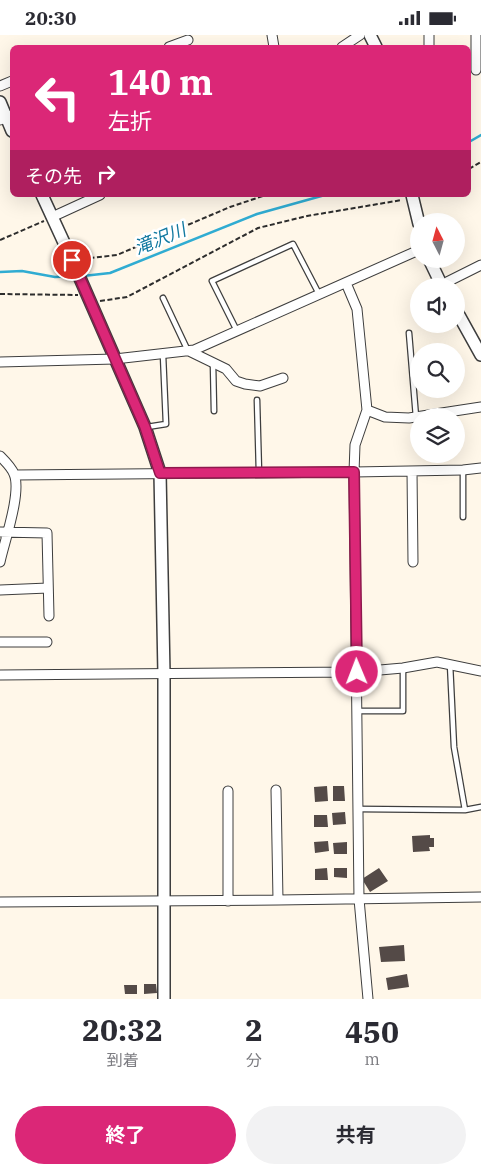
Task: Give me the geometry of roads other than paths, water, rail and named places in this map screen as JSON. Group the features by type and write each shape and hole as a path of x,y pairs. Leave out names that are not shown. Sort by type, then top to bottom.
{"street":[{"path":"345,45 360,35"},
{"path":"475,70 476,35"},
{"path":"176,45 189,41"},
{"path":"0,102 6,118"},
{"path":"43,197 145,427 160,473 164,674 164,999"},
{"path":"52,217 96,197"},
{"path":"413,197 417,213"},
{"path":"0,362 115,359 194,351 410,254"},
{"path":"455,278 481,265"},
{"path":"346,283 357,309 367,410 355,445 354,472 359,899 368,999"},
{"path":"465,326 481,355"},
{"path":"188,351 226,369 236,381 245,384 260,386 283,378"},
{"path":"465,409 481,407"},
{"path":"367,410 385,417 410,417"},
{"path":"0,456 15,475 16,486 4,532 0,562"},
{"path":"15,475 354,472 481,468"},
{"path":"412,471 413,562"},
{"path":"4,532 46,533 49,616"},
{"path":"0,590 48,588"},
{"path":"0,642 47,641"},
{"path":"0,675 357,672 402,668 437,662 481,671"},
{"path":"276,790 278,901"},
{"path":"228,791 228,901"},
{"path":"0,902 278,901 481,897"}],"lane":[{"path":"237,331 212,281 293,244 319,295"},
{"path":"163,298 188,351"},
{"path":"408,333 415,408"},
{"path":"145,427 166,424 164,355"},
{"path":"213,363 214,411"},
{"path":"257,400 259,473"},
{"path":"463,470 463,517"},
{"path":"450,664 454,747 465,810"},
{"path":"357,711 403,711 402,668"},
{"path":"358,809 465,810 481,807"}],"waterway":[{"name":"滝沢川","path":"471,141 481,135"},
{"name":"滝沢川","path":"83,276 110,273 257,214 318,197"},
{"name":"滝沢川","path":"0,272 22,271 55,277 75,276"}]}
